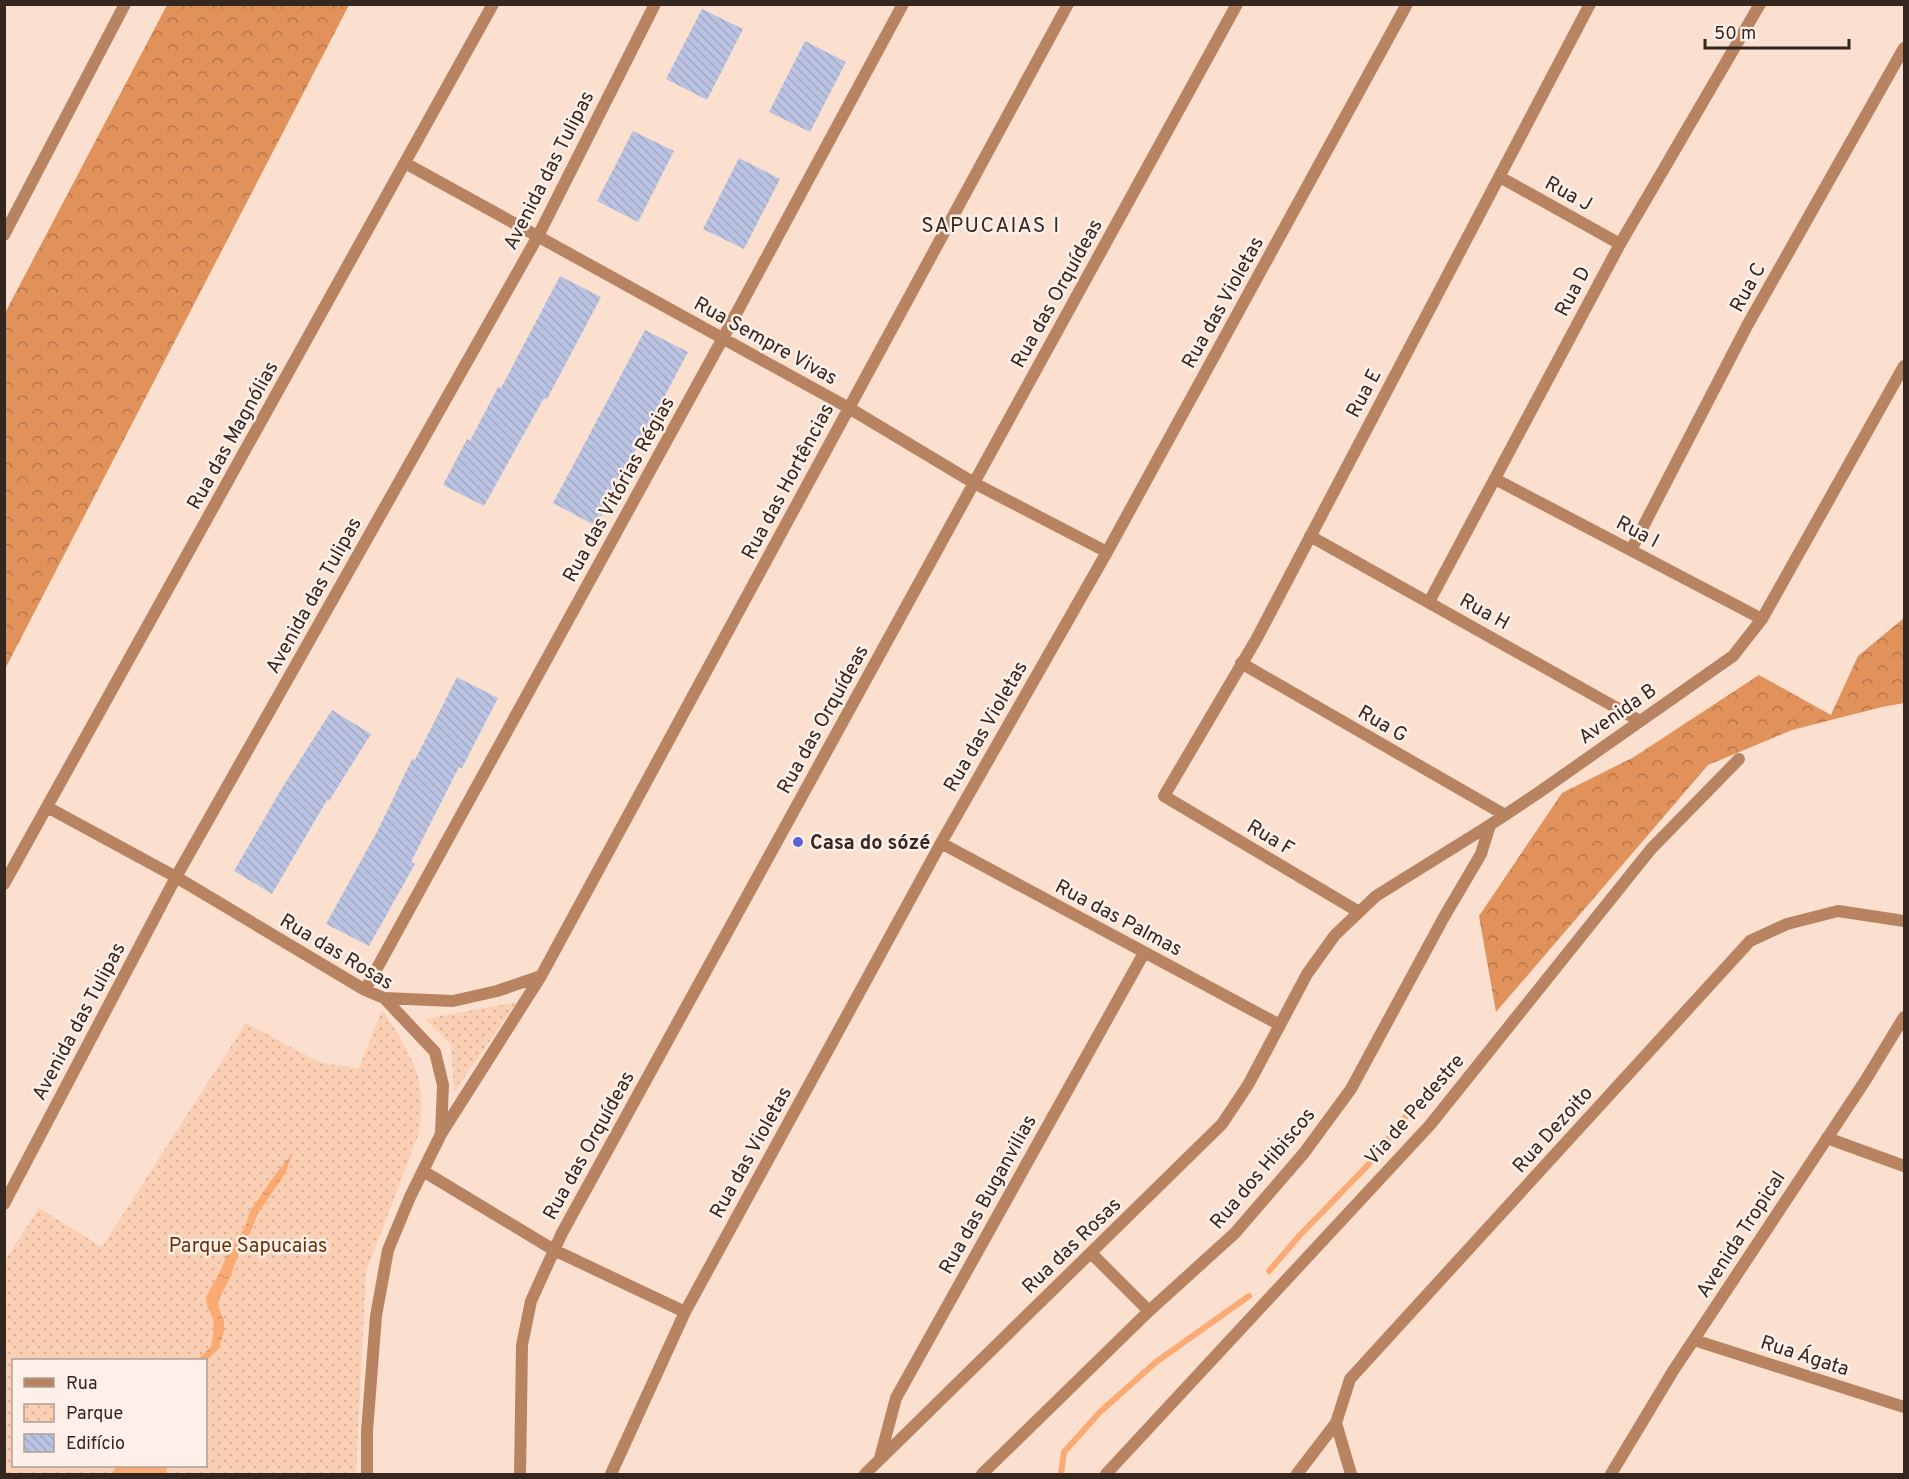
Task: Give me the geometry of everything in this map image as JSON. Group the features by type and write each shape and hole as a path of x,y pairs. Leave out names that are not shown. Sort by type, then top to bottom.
{"street":[{"path":"4,235 125,4"},
{"name":"Rua das Magnólias","path":"4,884 493,4"},
{"name":"Avenida das Tulipas","path":"4,1204 176,877 538,236 656,4"},
{"name":"Rua das Vitórias Régias","path":"365,990 723,339 903,4"},
{"name":"Rua das Hortências","path":"441,1134 541,976 1068,4"},
{"name":"Rua das Orquídeas","path":"520,1474 522,1345 531,1301 554,1250 1237,4"},
{"name":"Rua das Violetas","path":"612,1474 685,1312 941,843 1107,552 1407,4"},
{"name":"Rua E","path":"1164,796 1241,663 1310,536 1590,4"},
{"name":"Rua D","path":"1429,602 1620,244 1760,4"},
{"name":"Rua C","path":"1631,550 1748,324 1905,48"},
{"name":"Rua Sempre Vivas","path":"405,163 849,408 974,483 1107,552"},
{"name":"Rua J","path":"1500,177 1620,244"},
{"name":"Avenida B","path":"1280,1025 1307,974 1335,935 1376,896 1505,815 1733,656 1762,619 1905,366"},
{"name":"Rua I","path":"1495,479 1762,619"},
{"name":"Rua H","path":"1310,536 1640,721"},
{"name":"Rua G","path":"1241,663 1505,815"},
{"name":"Via de Pedestre","path":"1106,1474 1430,1125 1651,849 1739,759"},
{"name":"Rua F","path":"1164,796 1359,912"},
{"name":"Rua das Rosas","path":"47,807 176,877 365,990 384,998 435,1052 443,1085 441,1134 410,1197 388,1250 376,1316 367,1431 367,1474"},
{"name":"Rua dos Hibiscos","path":"982,1474 1149,1311 1235,1233 1304,1153 1351,1089 1444,917 1481,854 1490,825"},
{"name":"Rua das Palmas","path":"941,843 1280,1025"},
{"name":"Rua Dezoito","path":"1297,1474 1336,1423 1350,1379 1750,941 1787,924 1838,911 1905,921"},
{"name":"Rua das Buganvilias","path":"880,1460 896,1398 1144,953"},
{"path":"384,998 453,1001 497,991 541,976"},
{"name":"Avenida Tropical","path":"1611,1474 1694,1340 1905,1017"},
{"name":"Rua das Rosas","path":"865,1474 1222,1124 1248,1085 1280,1025"},
{"path":"1827,1138 1905,1166"},
{"path":"423,1171 554,1250 685,1312"},
{"path":"1091,1253 1149,1311"},
{"name":"Rua Ágata","path":"1694,1340 1905,1407"},
{"path":"1336,1423 1351,1474"}],"green space":[{"path":"167,5 349,5 5,669 5,313"},
{"path":"1904,618 1904,703 1792,730 1708,765 1496,1012 1479,916 1562,793 1634,757 1759,675 1831,715 1858,656"},
{"path":"517,1002 454,1092 451,1045 425,1019"},
{"name":"Parque Sapucaias","path":"382,1010 403,1042 415,1068 421,1091 419,1133 366,1272 356,1474 5,1474 4,1262 39,1208 102,1247 246,1023 321,1063 359,1068"}],"water":[{"path":"292,1154 285,1174 258,1213 218,1300 219,1310 224,1320 224,1331 218,1350 209,1358 198,1359 211,1347 214,1329 206,1297 227,1255 245,1227 250,1211"},
{"path":"116,1467 167,1467 166,1474 112,1474"}],"building":[{"path":"702,9 743,29 707,100 666,79"},
{"path":"805,41 846,62 810,132 769,112"},
{"path":"633,131 674,151 638,222 597,201"},
{"path":"739,158 780,179 744,249 703,229"},
{"path":"560,276 601,297 547,399 544,398 484,506 443,485 467,439 470,441 498,387 501,388"},
{"path":"645,330 688,352 596,526 553,503"},
{"path":"457,677 498,698 462,768 459,767 411,862 415,864 369,946 326,924 378,830 412,759 415,760"},
{"path":"332,710 371,734 329,801 327,800 272,894 234,871 282,788"}],"waterway":[{"path":"1269,1271 1300,1235 1368,1165 1414,1106"},
{"path":"1061,1474 1064,1452 1100,1412 1156,1362 1249,1296"}],"place":[{"name":"Casa do sózé","path":"798,842"}],"district":[{"name":"SAPUCAIAS I","path":"991,225"}]}
